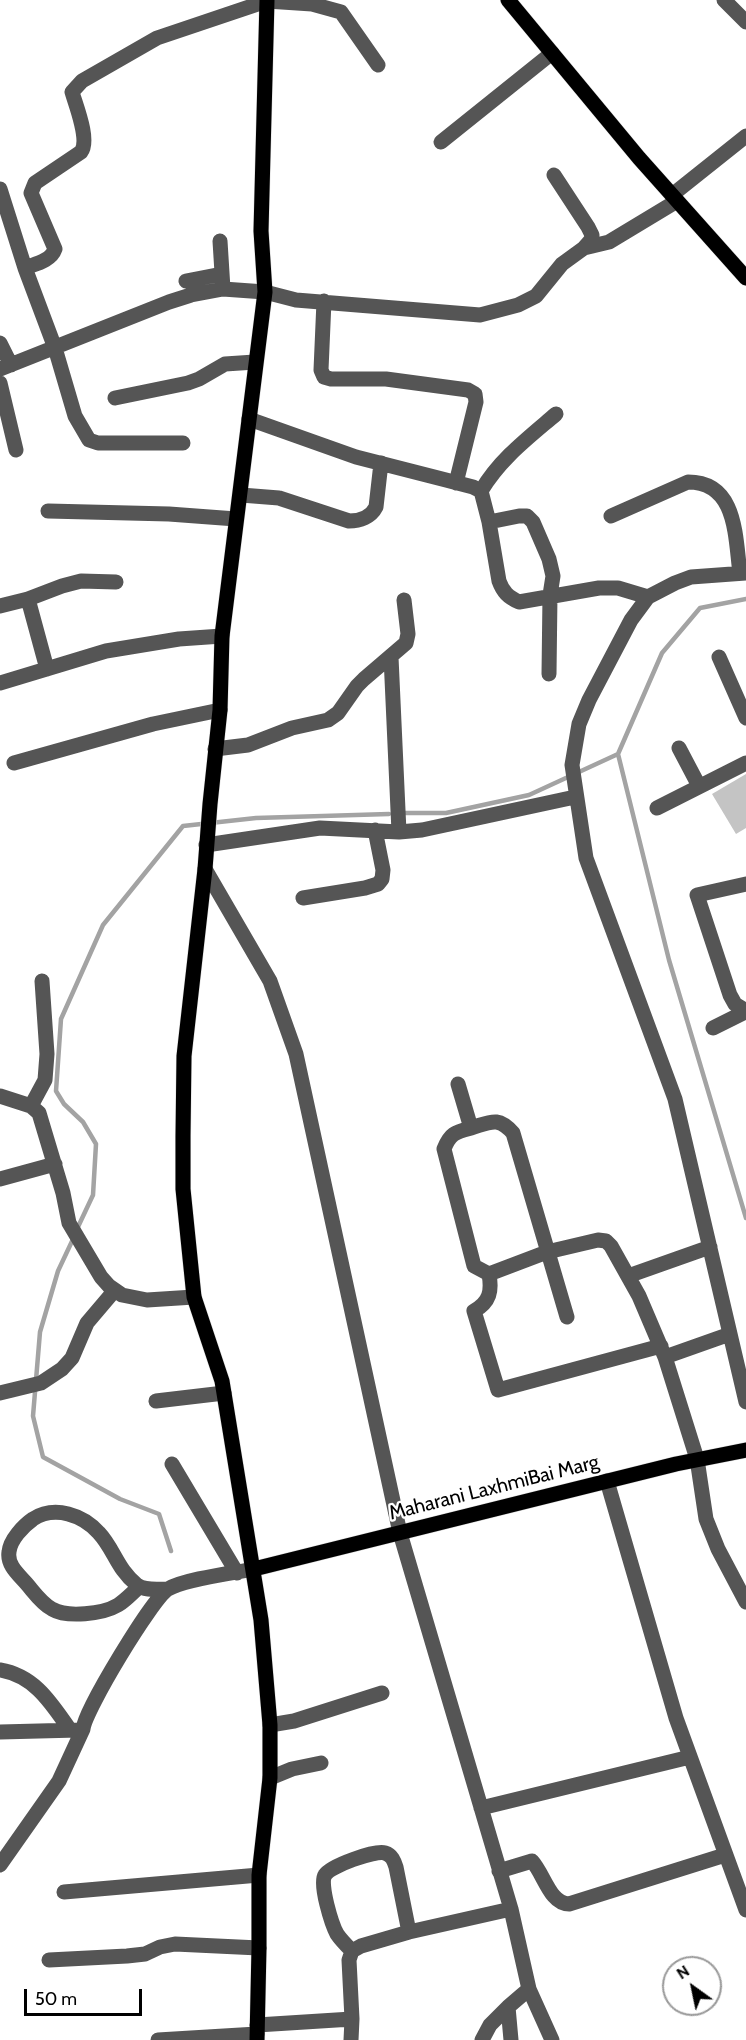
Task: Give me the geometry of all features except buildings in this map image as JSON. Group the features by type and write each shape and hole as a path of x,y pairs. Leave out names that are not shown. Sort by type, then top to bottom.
{"main road":[{"path":"508,0 674,198 746,278"},
{"path":"257,2033 260,1948 259,1875 270,1778 270,1725 261,1620 222,1381 194,1297 183,1190 184,1056 220,710 222,636 265,292 261,231 267,1"},
{"name":"Maharani LaxhmiBai Marg","path":"254,1569 697,1459 746,1450"}],"street":[{"path":"724,0 746,21"},
{"path":"25,268 48,259 54,254 55,249 31,193 35,183 85,147 85,138 72,92 74,87 82,81 157,38 267,1 312,4 341,12 378,65"},
{"path":"441,142 552,53"},
{"path":"584,248 609,242 674,198 746,136"},
{"path":"186,281 222,282 296,300 480,315 497,312 536,296 562,264 591,240 588,227 554,175"},
{"path":"0,189 25,268 55,348 75,416 89,440 98,443 183,443"},
{"path":"220,241 222,282"},
{"path":"0,343 6,367 222,282"},
{"path":"324,301 321,370 324,376 331,379 386,379 468,390 475,394 476,402 456,483"},
{"path":"115,398 188,383 200,379 225,364 255,362"},
{"path":"0,383 16,450"},
{"path":"556,414 503,459 481,491 503,591 510,598 519,602 599,588 618,588 648,597"},
{"path":"249,419 356,457 481,491"},
{"path":"241,495 279,498 349,522 359,521 373,513 376,507 381,463"},
{"path":"611,516 688,482 700,482 710,486 719,492 728,505 743,573 691,577 648,597 631,620 589,700 579,724 572,765 586,858 675,1099 746,1402"},
{"path":"48,511 169,514 236,519"},
{"path":"489,522 527,516 533,522 549,559 553,576 550,595 549,674"},
{"path":"0,606 81,581 116,582"},
{"path":"28,599 47,669"},
{"path":"215,749 248,744 292,728 328,720 338,713 357,686 406,643 408,634 404,600"},
{"path":"0,683 106,651 179,639 222,636"},
{"path":"391,657 399,832"},
{"path":"718,657 746,718"},
{"path":"14,763 153,724 220,710"},
{"path":"679,748 699,786"},
{"path":"657,808 746,763"},
{"path":"207,840 320,828 399,832 422,830 574,790"},
{"path":"303,898 378,884 382,879 383,870 375,830"},
{"path":"205,869 270,981 296,1054 400,1533 511,1909 529,1989 552,2040"},
{"path":"713,1028 746,1012 735,1004 730,995 697,895 746,884"},
{"path":"32,1106 45,1080 48,1054 42,981"},
{"path":"458,1084 471,1128"},
{"path":"0,1096 32,1106 39,1113 66,1200 67,1216 101,1277 122,1295 147,1300 194,1297"},
{"path":"567,1317 547,1252 513,1133 505,1124 497,1121 456,1132 448,1139 444,1149 474,1266 489,1274 547,1252 598,1240 606,1241 611,1246 639,1296 663,1352 697,1459 706,1519 718,1548 739,1574 746,1602"},
{"path":"0,1179 55,1164"},
{"path":"628,1276 710,1247"},
{"path":"489,1274 491,1295 483,1306 474,1311 498,1390 730,1334"},
{"path":"0,1394 35,1385 63,1369 72,1358 87,1323 115,1290"},
{"path":"156,1401 224,1393"},
{"path":"172,1464 237,1573"},
{"path":"607,1481 676,1718 746,1910"},
{"path":"139,1587 117,1606 105,1611 67,1615 52,1610 42,1601 9,1562 9,1550 16,1535 32,1520 57,1512 81,1519 99,1533 121,1570 139,1587 149,1590 168,1589 254,1569"},
{"path":"0,1865 59,1781 77,1730 84,1723 100,1690 155,1601 168,1589"},
{"path":"0,1670 15,1672 29,1682 77,1730"},
{"path":"270,1725 294,1721 382,1693"},
{"path":"0,1732 77,1730"},
{"path":"481,1808 690,1757"},
{"path":"270,1778 292,1769 321,1763"},
{"path":"352,1951 335,1931 322,1885 325,1875 331,1869 369,1854 384,1852 392,1858 396,1867 409,1932"},
{"path":"499,1871 532,1862 555,1898 562,1904 569,1904 725,1855"},
{"path":"64,1892 259,1875"},
{"path":"351,2040 350,1960 352,1951 361,1946 409,1932 511,1909"},
{"path":"49,1960 146,1954 160,1947 175,1944 260,1948"},
{"path":"482,2040 490,2025 529,1989"},
{"path":"508,2007 511,2040"},
{"path":"158,2040 257,2033 352,2019"}],"waterway":[{"path":"746,599 700,608 662,653 618,754 669,960 746,1218"},
{"path":"405,813 446,813 529,795 618,754"},
{"path":"77,1229 93,1195 96,1144 83,1122 64,1104 56,1091 61,1019 103,925 183,826 256,818 389,814"},
{"path":"74,1237 58,1271 40,1332 33,1416 43,1457 120,1499 159,1514 171,1551"}]}
